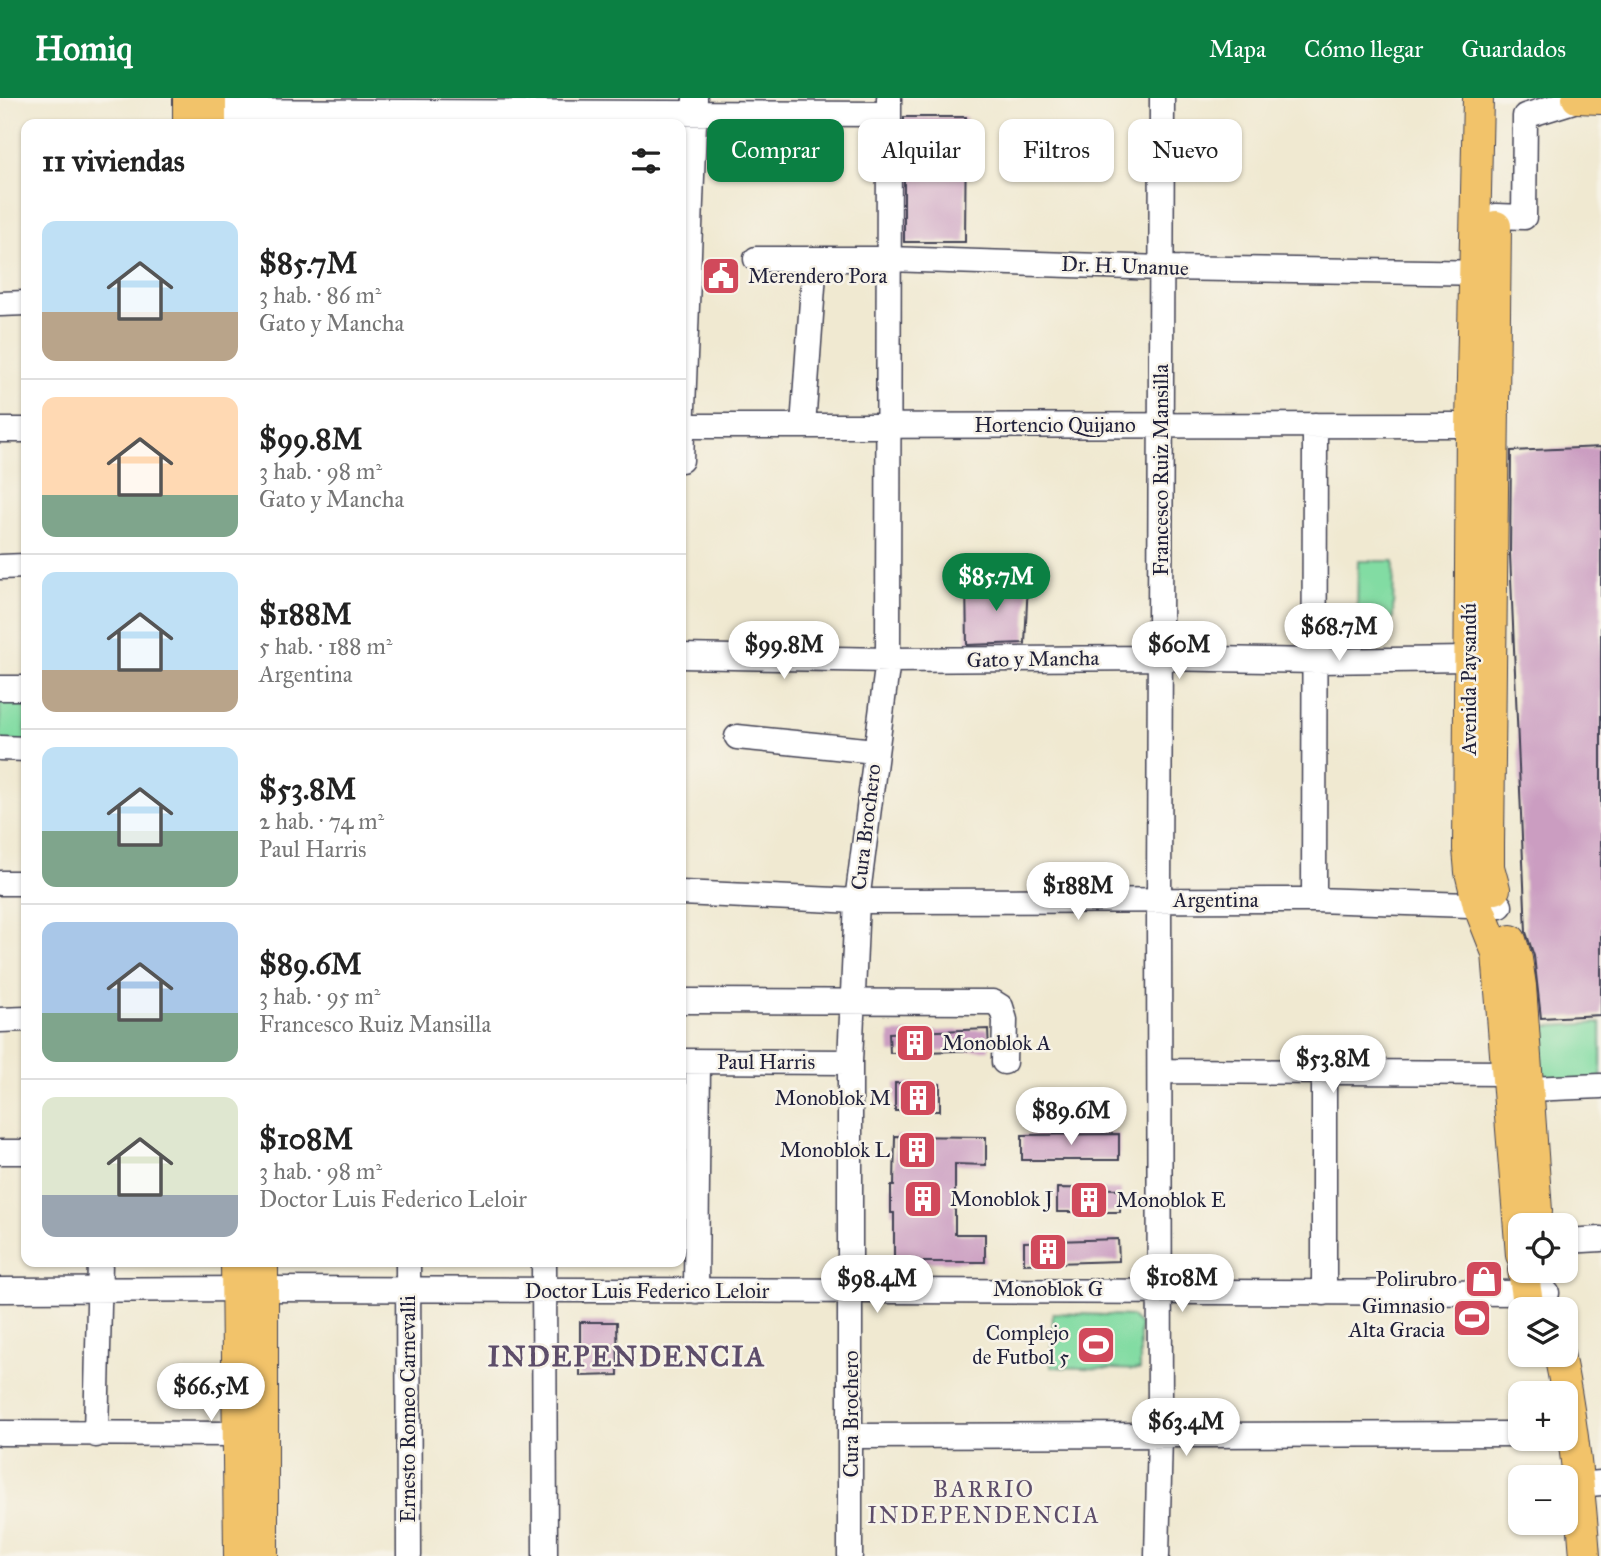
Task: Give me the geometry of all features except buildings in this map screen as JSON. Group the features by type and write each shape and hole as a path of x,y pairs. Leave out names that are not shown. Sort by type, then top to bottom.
{"main road":[{"name":"Avenida Paysandú","path":"1478,98 1485,273 1489,906"},
{"name":"Avenida Paysandú","path":"1499,98 1496,216 1485,273 1471,425 1468,849 1470,872 1517,959 1520,1213"},
{"path":"1577,98 1601,99"},
{"name":"Avenida Paysandú","path":"1518,1081 1536,1213"},
{"path":"239,1556 236,1434 249,1275"},
{"path":"249,1275 263,1556"},
{"path":"1562,1367 1569,1403 1575,1465"},
{"path":"1578,1492 1585,1556"},
{"path":"1563,1535 1564,1556"}],"street":[{"name":"Francesco Ruiz Mansilla","path":"1157,1556 1160,1435 1162,98"},
{"path":"1496,216 1524,217 1525,116 1583,98"},
{"path":"686,327 695,105"},
{"path":"200,111 472,111 695,105 889,106"},
{"name":"Cura Brochero","path":"850,1556 850,1062 857,901 874,751 888,660 889,106"},
{"name":"Dr. H. Unanue","path":"755,259 888,259 1162,268 1485,273"},
{"path":"803,426 815,259"},
{"path":"0,304 21,303"},
{"path":"1314,900 1315,425"},
{"name":"Hortencio Quijano","path":"686,426 1471,425"},
{"path":"0,430 21,430"},
{"path":"0,567 21,566"},
{"name":"Gato y Mancha","path":"686,656 888,660 1161,657 1316,661 1469,659"},
{"path":"0,688 21,688"},
{"path":"737,737 874,751"},
{"path":"0,748 21,748"},
{"path":"0,883 21,883"},
{"name":"Argentina","path":"686,893 857,901 1314,900 1489,906"},
{"path":"686,1001 993,1002 1001,1007 1005,1020 1004,1062"},
{"path":"0,1020 21,1019"},
{"path":"689,1061 696,1291"},
{"name":"Paul Harris","path":"689,1061 850,1062"},
{"path":"1160,1072 1324,1072 1601,1086"},
{"path":"1324,1072 1324,1293"},
{"path":"0,1152 21,1152"},
{"path":"1578,1240 1601,1239"},
{"path":"96,1434 100,1267"},
{"name":"Ernesto Romeo Carnevalli","path":"408,1267 409,1556"},
{"path":"544,1267 545,1556"},
{"name":"Doctor Luis Federico Leloir","path":"0,1290 100,1292 249,1275 407,1291 1536,1291"},
{"path":"0,1433 236,1434"},
{"path":"851,1436 1508,1434"}],"green space":[{"path":"1358,561 1394,561 1393,619 1357,619"},
{"path":"0,697 21,697 21,742 0,741"},
{"path":"1601,1023 1601,1080 1539,1083 1534,1027"},
{"name":"Complejo de Futbol 5","path":"1053,1313 1131,1316 1140,1325 1140,1370 1051,1367"}],"place":[{"name":"Merendero Pora","path":"721,276"},
{"name":"Monoblok A","path":"915,1043"},
{"name":"Monoblok M","path":"918,1098"},
{"name":"Monoblok L","path":"917,1150"},
{"name":"Monoblok J","path":"923,1199"},
{"name":"Monoblok E","path":"1089,1200"},
{"name":"Monoblok G","path":"1048,1252"},
{"name":"Polirubro","path":"1484,1279"},
{"name":"Gimnasio Alta Gracia","path":"1472,1318"},
{"name":"Complejo de Futbol 5","path":"1096,1345"}],"district":[{"name":"INDEPENDENCIA","path":"627,1356"},
{"name":"BARRIO INDEPENDENCIA","path":"984,1502"}]}
